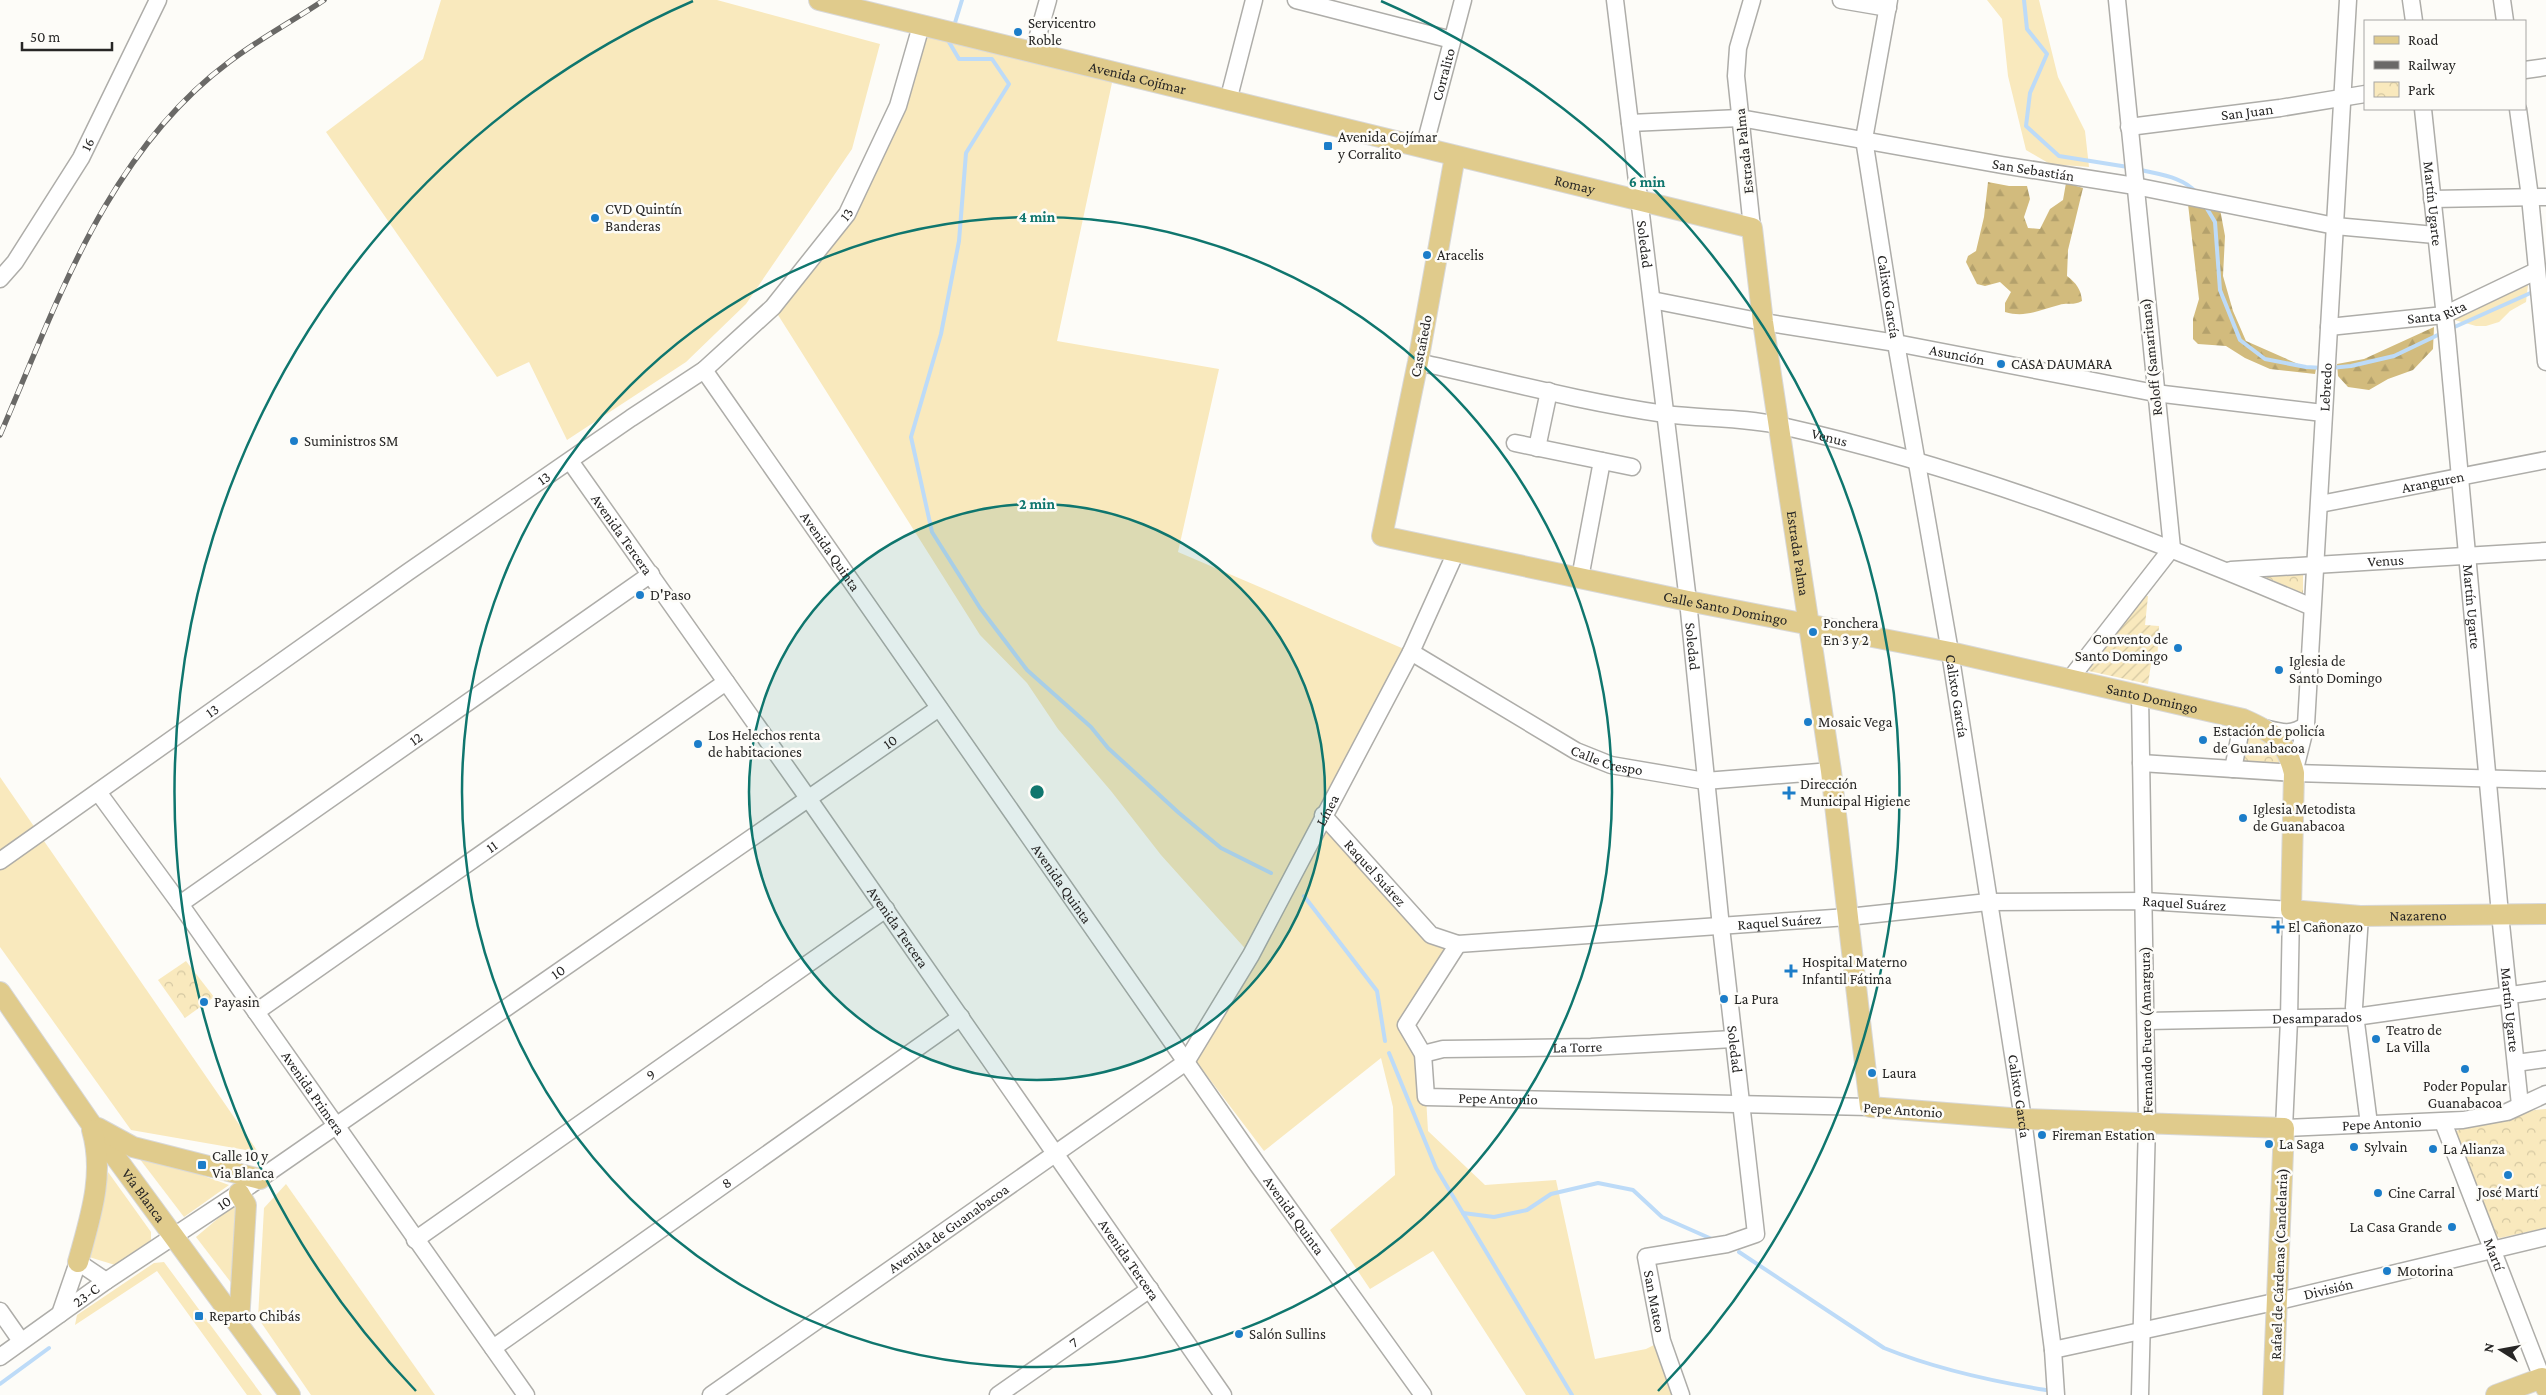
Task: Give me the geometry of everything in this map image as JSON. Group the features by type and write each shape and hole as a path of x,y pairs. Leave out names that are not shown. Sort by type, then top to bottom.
{"main road":[{"name":"Avenida Cojímar","path":"819,0 1455,156"},
{"name":"Romay","path":"1455,156 1752,228"},
{"name":"Castañedo","path":"1382,536 1418,362 1455,156"},
{"name":"Estrada Palma","path":"1752,228 1763,322 1831,771 1870,1107"},
{"name":"Calle Santo Domingo","path":"1382,536 1688,601 1950,652 2070,679"},
{"name":"Santo Domingo","path":"2070,679 2243,719 2262,727 2276,736 2290,756 2294,773"},
{"name":"Rafael de Cárdenas (Candelaria)","path":"2291,910 2294,773"},
{"name":"Nazareno","path":"2291,910 2360,916 2546,914"},
{"name":"Vía Blanca","path":"0,992 89,1121 290,1395"},
{"name":"Pepe Antonio","path":"1870,1107 2023,1119 2284,1128"},
{"path":"89,1121 106,1133 134,1147 260,1179"},
{"path":"78,1262 98,1183 98,1160 89,1121"},
{"name":"Rafael de Cárdenas (Candelaria)","path":"2274,1395 2284,1128"},
{"path":"239,1193 246,1205 239,1323"},
{"path":"2496,1395 2545,1381"}],"street":[{"name":"16","path":"0,279 15,262 81,158 158,0"},
{"path":"1033,53 1048,0"},
{"path":"1228,100 1254,0"},
{"path":"1296,0 1452,40"},
{"name":"Corralito","path":"1424,148 1463,0"},
{"name":"Soledad","path":"1615,0 1641,201 1688,601 1720,927 1756,1234"},
{"name":"Estrada Palma","path":"1752,0 1738,48 1736,76 1752,228"},
{"path":"1841,0 1888,4"},
{"name":"Roloff (Samaritana)","path":"2117,0 2154,393 2172,548"},
{"name":"Lebredo","path":"2294,773 2306,725 2348,0"},
{"path":"2411,0 2414,20"},
{"path":"2502,0 2505,20"},
{"name":"Calixto García","path":"1888,4 1864,139 1896,343 1950,652 2023,1119 2053,1350 2056,1395"},
{"name":"13","path":"0,861 570,460 704,370 773,307 847,214 898,106 921,26"},
{"path":"2526,70 2546,67"},
{"name":"San Juan","path":"2129,127 2280,108 2364,94"},
{"name":"Martín Ugarte","path":"2423,110 2446,325 2500,914 2520,1105"},
{"path":"2518,110 2538,197 2537,275 2546,352"},
{"name":"San Sebastián","path":"1630,122 1740,118 2135,186 2335,226 2435,235"},
{"path":"2432,199 2538,197"},
{"name":"Santa Rita","path":"2329,327 2446,325 2537,275"},
{"name":"Asunción","path":"1652,300 1763,322 1896,343 2154,393 2323,413"},
{"name":"Venus","path":"1418,362 1665,414 1778,425 1917,460 2172,548 2312,607"},
{"name":"Avenida Quinta","path":"704,370 1186,1062 1424,1395"},
{"path":"1537,448 1549,391"},
{"path":"1515,443 1632,467"},
{"name":"Avenida Tercera","path":"570,460 886,909 1223,1395"},
{"name":"Aranguren","path":"2320,504 2546,460"},
{"path":"1580,578 1602,461"},
{"path":"2070,679 2172,548"},
{"name":"Venus","path":"2226,570 2546,551"},
{"name":"Línea","path":"1186,1062 1251,955 1323,815 1411,652 1456,552"},
{"name":"12","path":"180,904 651,574"},
{"name":"Calle Crespo","path":"1411,652 1576,751 1611,764 1705,781 1831,771"},
{"name":"11","path":"256,1012 726,682"},
{"name":"Fernando Fuero (Amargura)","path":"2140,695 2145,901 2147,1124 2140,1395"},
{"name":"10","path":"175,1236 260,1179 807,797 939,708"},
{"path":"2233,769 2243,719"},
{"path":"2262,727 2291,733 2298,732 2306,725"},
{"path":"2141,763 2294,773 2546,780"},
{"name":"Avenida Primera","path":"98,792 180,904 526,1395"},
{"name":"Raquel Suárez","path":"1323,815 1431,935 1458,944 1848,917 1988,902 2145,901 2291,910"},
{"name":"9","path":"415,1240 886,909"},
{"name":"Rafael de Cárdenas (Candelaria)","path":"2284,1128 2289,1020 2291,910"},
{"path":"2360,916 2355,1017 2369,1124"},
{"name":"Pepe Antonio","path":"1458,944 1406,1025 1423,1054 1426,1097 1870,1107"},
{"name":"Desamparados","path":"2146,1021 2289,1020 2355,1017 2546,990"},
{"name":"8","path":"493,1348 961,1018"},
{"name":"La Torre","path":"1423,1054 1443,1049 1591,1047 1733,1039"},
{"path":"2516,1063 2546,1059"},
{"name":"Avenida de Guanabacoa","path":"712,1395 1186,1062"},
{"name":"Pepe Antonio","path":"2284,1128 2443,1122 2507,1112 2546,1094"},
{"name":"Martí","path":"2443,1122 2545,1381"},
{"name":"San Mateo","path":"1682,1395 1662,1341 1646,1258 1727,1244 1756,1234"},
{"name":"23-C","path":"0,1357 106,1281 175,1236"},
{"name":"División","path":"2053,1350 2279,1301 2546,1236"},
{"path":"60,1314 78,1262 106,1281"},
{"name":"7","path":"998,1395 1150,1289"},
{"path":"0,1311 21,1341"}],"green space":[{"name":"CVD Quintín Banderas","path":"441,0 717,0 880,44 852,149 746,304 686,362 567,440 529,362 497,377 326,132 423,59"},
{"path":"1987,0 2039,0 2058,77 2085,131 2089,167 2050,164 2026,150 2008,76 2002,19"},
{"path":"923,34 1113,78 1057,341 1219,369 1178,552 1411,652 1323,815 1428,938 1458,944 1406,1025 1426,1097 1428,1131 1485,1185 1556,1180 1595,1359 1646,1349 1662,1341 1681,1395 1526,1395 1433,1251 1370,1289 1330,1230 1395,1175 1393,1107 1381,1058 1264,1151 1195,1060 1251,955 1161,855 1111,791 1058,729 1027,683 980,635 773,307 847,213"},
{"path":"1988,182 2009,186 2027,186 2030,199 2024,217 2028,228 2040,229 2050,209 2063,200 2066,183 2083,188 2068,250 2067,276 2078,287 2082,301 2062,304 2032,313 2012,314 2005,312 2005,303 2011,292 2000,282 1985,286 1977,284 1966,262 1968,256 1976,251 1984,217"},
{"path":"2188,204 2220,209 2225,236 2223,276 2233,311 2246,341 2305,367 2316,369 2315,374 2270,369 2245,358 2226,346 2198,344 2193,339 2193,319 2199,299"},
{"path":"2528,285 2526,302 2510,311 2499,322 2486,326 2476,326 2451,319"},
{"path":"2434,327 2433,349 2413,370 2388,379 2369,390 2348,387 2338,376 2337,364 2364,359"},
{"path":"2261,575 2303,575 2303,594"},
{"path":"2144,596 2148,596 2145,625 2159,626 2157,663 2151,664 2148,684 2089,671 2086,666"},
{"path":"2247,727 2277,749 2282,765 2241,762"},
{"path":"0,777 258,1152 131,1130 0,947"},
{"path":"186,961 214,997 185,1018 158,980"},
{"path":"2546,1109 2546,1228 2500,1238 2488,1232 2453,1134 2483,1121"},
{"path":"139,1158 179,1167 229,1185 184,1217"},
{"path":"108,1172 151,1232 151,1241 115,1265 89,1257"},
{"path":"286,1184 435,1395 311,1395 258,1318 264,1208"},
{"path":"236,1206 240,1208 236,1289 196,1237 228,1210"},
{"path":"164,1262 262,1395 247,1395 157,1271 75,1325 77,1315 154,1263"}],"waterway":[{"path":"954,26 962,0"},
{"path":"2024,0 2027,29 2047,54 2030,93 2026,126 2059,156 2128,167"},
{"path":"951,38 949,42 959,59 992,59 1009,84 966,153 959,241 941,334 911,437 932,532 980,608 1027,670 1091,727 1108,748 1179,813 1221,848 1271,873"},
{"path":"2141,170 2179,180 2197,193"},
{"path":"2206,207 2215,222 2220,290 2240,340 2265,359 2306,367 2323,368"},
{"path":"2450,329 2535,291"},
{"path":"2330,368 2351,366 2394,356 2442,333"},
{"path":"1304,896 1377,991 1385,1041"},
{"path":"1389,1053 1436,1168 1572,1395"},
{"path":"1463,1213 1494,1217 1527,1210 1551,1194 1598,1183 1633,1190 1662,1217 1714,1240"},
{"path":"1739,1252 1884,1348 1963,1374 2046,1390"},
{"path":"0,1384 49,1348"}],"railway":[{"path":"0,435 43,333 90,232 118,185 150,140 187,99 229,62 324,0"}],"place":[{"name":"Servicentro Roble","path":"1018,32"},
{"name":"Avenida Cojímar y Corralito","path":"1328,146"},
{"name":"CVD Quintín Banderas","path":"595,218"},
{"name":"Aracelis","path":"1427,255"},
{"name":"CASA DAUMARA","path":"2001,364"},
{"name":"Suministros SM","path":"294,441"},
{"name":"D'Paso","path":"640,595"},
{"name":"Ponchera En 3 y 2","path":"1813,632"},
{"name":"Convento de Santo Domingo","path":"2178,648"},
{"name":"Iglesia de Santo Domingo","path":"2279,670"},
{"name":"Mosaic Vega","path":"1808,722"},
{"name":"Estación de policía de Guanabacoa","path":"2203,740"},
{"name":"Los Helechos renta de habitaciones","path":"698,744"},
{"name":"Dirección Municipal Higiene","path":"1789,793"},
{"name":"Iglesia Metodista de Guanabacoa","path":"2243,818"},
{"name":"El Cañonazo","path":"2278,927"},
{"name":"Hospital Materno Infantil Fátima","path":"1791,971"},
{"name":"La Pura","path":"1724,999"},
{"name":"Payasin","path":"204,1002"},
{"name":"Teatro de La Villa","path":"2376,1039"},
{"name":"Poder Popular Guanabacoa","path":"2465,1069"},
{"name":"Laura","path":"1872,1073"},
{"name":"Fireman Estation","path":"2042,1135"},
{"name":"La Saga","path":"2269,1144"},
{"name":"Sylvain","path":"2354,1147"},
{"name":"La Alianza","path":"2433,1149"},
{"name":"Calle 10 y Via Blanca","path":"202,1165"},
{"name":"José Martí","path":"2508,1175"},
{"name":"Cine Carral","path":"2378,1193"},
{"name":"La Casa Grande","path":"2452,1227"},
{"name":"Motorina","path":"2387,1271"},
{"name":"Reparto Chibás","path":"199,1316"},
{"name":"Salón Sullins","path":"1239,1334"}]}
